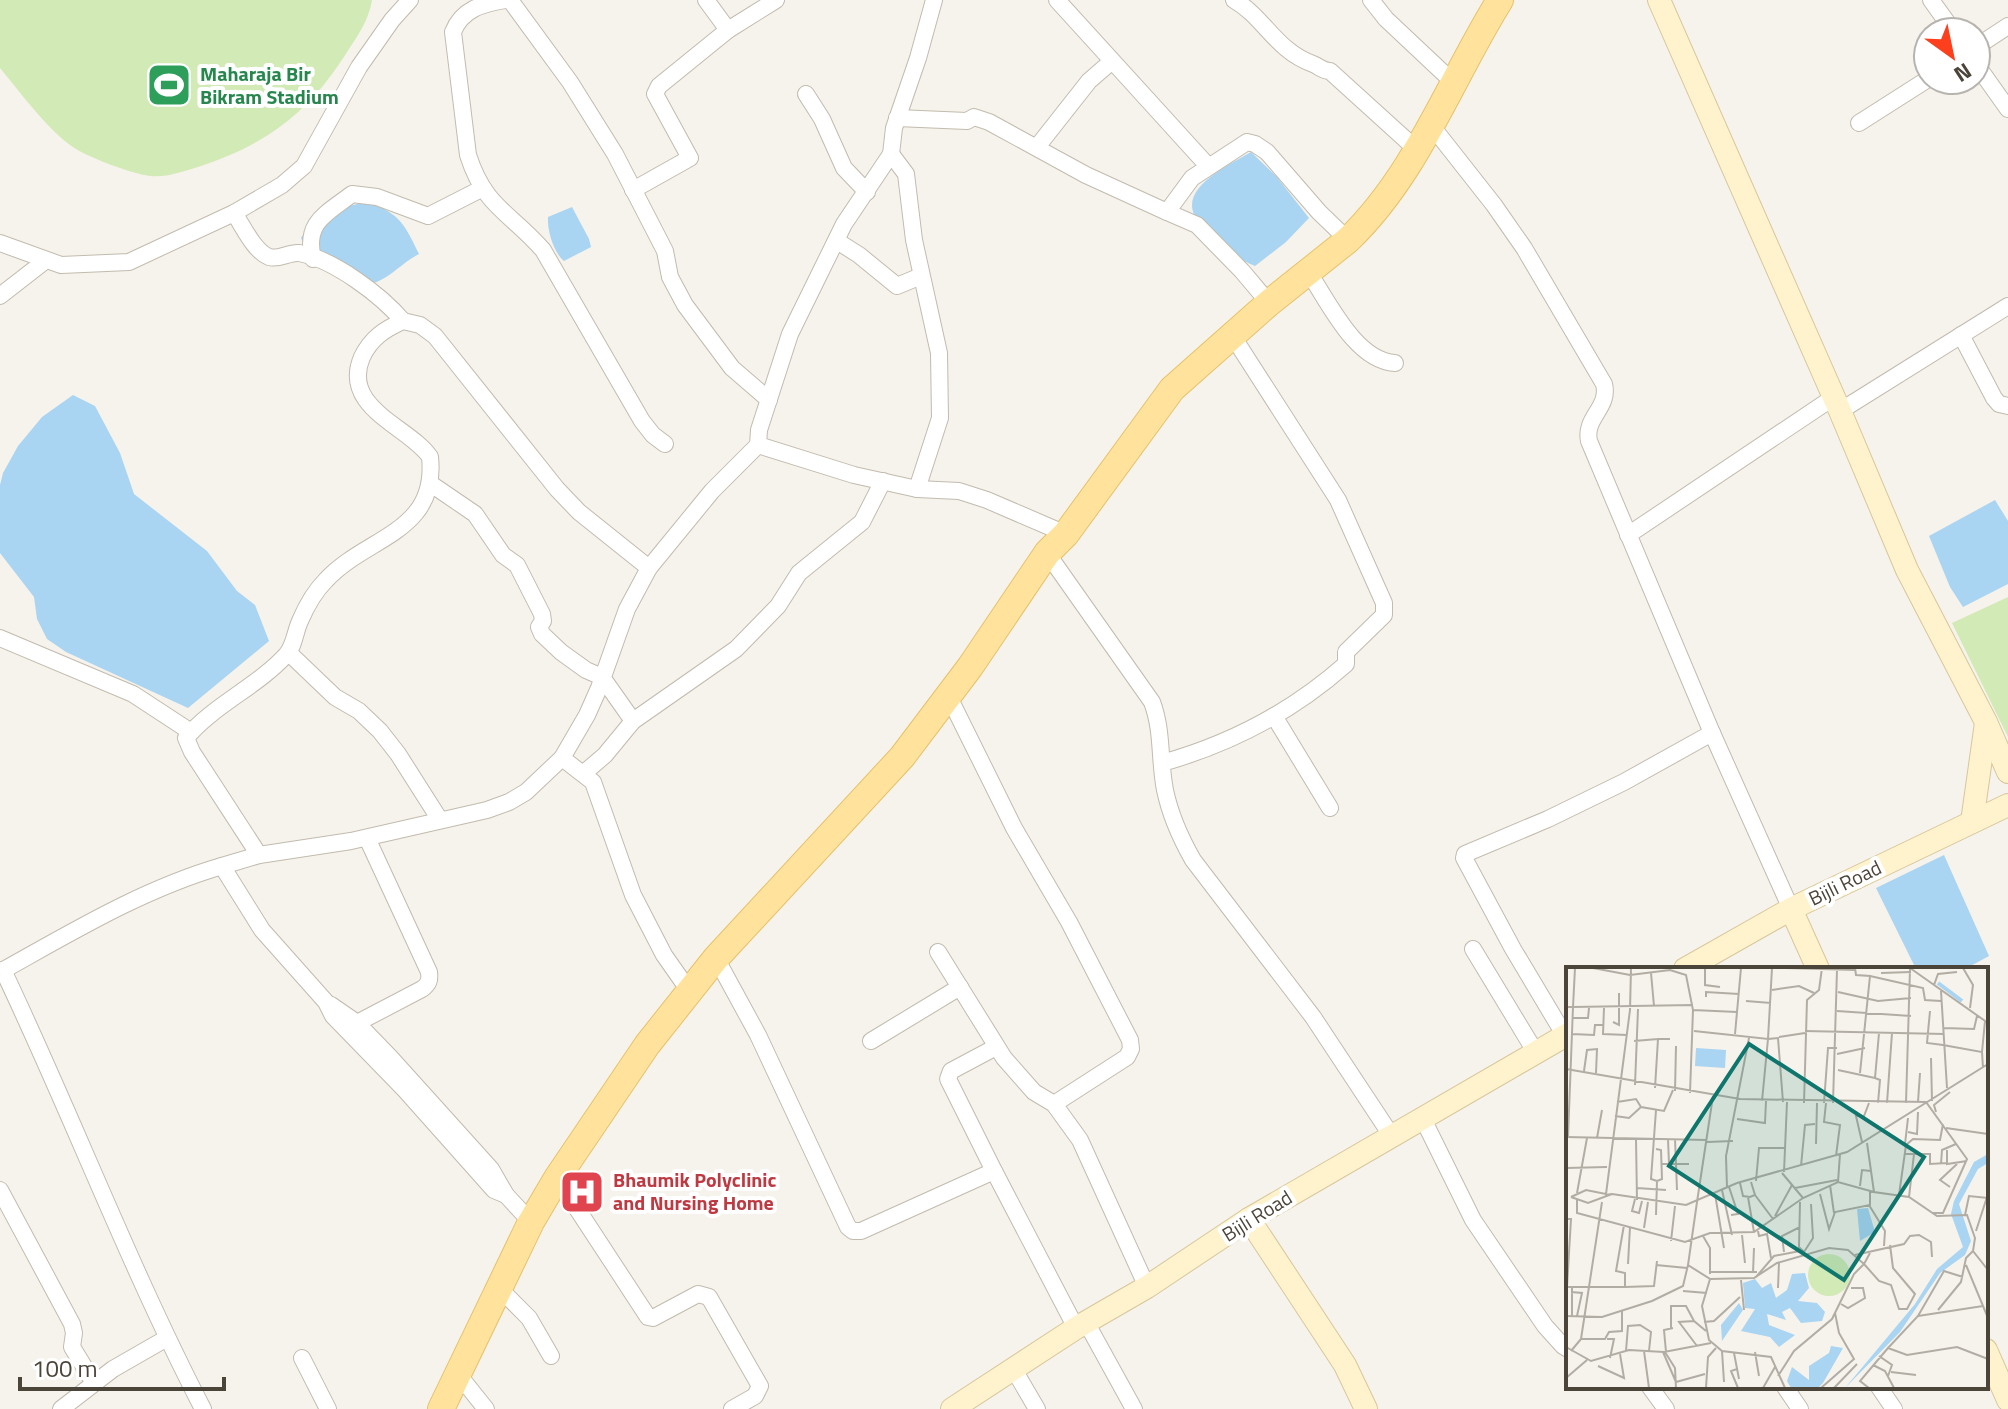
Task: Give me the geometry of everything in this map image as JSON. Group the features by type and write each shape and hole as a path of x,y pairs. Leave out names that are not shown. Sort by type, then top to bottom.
{"main road":[{"path":"441,1409 531,1222 647,1045 716,958 902,757 949,697 1047,553 1066,534 1172,389 1269,303 1348,240 1383,202 1454,83 1491,4"}],"street":[{"path":"0,243 61,265 129,262 234,213 282,185 304,166 359,67 410,0"},
{"path":"665,444 642,421 543,250 493,205 474,174 468,155 453,32 458,19 468,11 508,0 602,131 665,251 670,277 685,305 732,368 769,400"},
{"path":"706,0 728,30"},
{"path":"633,190 690,158 655,94 659,86 728,30 776,0"},
{"path":"203,1409 167,1338 47,1063 1,971 134,899 186,876 259,855 367,838 487,810 526,792 562,758 587,715 627,609 649,568 712,491 758,445 759,430 790,334 844,224 891,154 897,118 934,0"},
{"path":"1057,0 1208,166"},
{"path":"1234,0 1246,7 1265,30 1296,56 1324,71 1330,71 1416,149"},
{"path":"1371,0 1386,19 1454,83"},
{"path":"1659,0 1907,570 1986,722 2008,772"},
{"path":"1037,147 1089,81 1112,61"},
{"path":"1992,86 2008,109"},
{"path":"1859,123 1912,89"},
{"path":"806,94 822,119 844,168 867,192"},
{"path":"897,118 989,122 1086,175 1197,225 1269,303"},
{"path":"1431,125 1524,248 1604,384 1607,395 1587,432 1712,733 1817,967"},
{"path":"1167,212 1192,178 1247,142 1267,152 1348,240"},
{"path":"891,154 906,174 914,240 939,353 940,418 917,489"},
{"path":"313,259 309,242 314,224 352,194 377,197 428,216 483,188"},
{"path":"234,213 265,255 276,258 296,253 335,268 374,291 403,321 420,325 435,336 557,489 579,512 649,568"},
{"path":"837,241 897,286 921,276"},
{"path":"0,296 45,261"},
{"path":"1309,273 1363,349 1376,358 1395,363"},
{"path":"1628,535 1837,404 2008,306"},
{"path":"259,855 186,738 289,653 300,620 325,581 340,567 408,523 421,508 431,484 430,457 375,410 363,393 357,369 373,340 385,329 403,321"},
{"path":"1162,763 1213,747 1303,698 1346,664 1346,652 1384,615 1384,603 1338,500 1232,335"},
{"path":"1961,335 1994,398 1999,404 2008,406"},
{"path":"758,445 824,467 917,489 959,491 1066,534"},
{"path":"584,773 605,755 633,721 736,649 778,606 799,573 862,522 883,481"},
{"path":"431,484 475,514 503,555 517,565 542,614 543,621 539,627 542,634 573,662 602,677 633,721"},
{"path":"1047,553 1152,702 1160,721 1165,791 1181,839 1193,860 1313,1017 1391,1135"},
{"path":"0,638 133,694 191,732"},
{"path":"289,653 335,697 359,711 380,731 440,820"},
{"path":"949,697 1014,828 1069,922 1130,1040 1131,1049 1127,1057 1054,1104"},
{"path":"1274,716 1330,808"},
{"path":"1986,722 2008,742"},
{"path":"1972,822 1986,722"},
{"path":"1566,1033 1493,912 1464,858 1465,854 1611,789 1712,733"},
{"path":"562,758 593,782 633,895 690,992"},
{"name":"Bijli Road","path":"1689,967 1791,909 2008,805"},
{"path":"357,1023 422,989 428,985 430,978 367,838"},
{"path":"222,866 262,930 326,1002 333,1016 405,1090 494,1190 506,1195"},
{"path":"1473,949 1536,1053"},
{"path":"938,952 996,1047 1034,1092 1054,1104 1086,1152 1147,1287"},
{"path":"716,958 758,1035 834,1199 853,1231 870,1228 994,1171"},
{"path":"871,1041 960,987"},
{"path":"326,1002 357,1023 491,1169 506,1195 531,1222"},
{"name":"Bijli Road","path":"952,1409 1249,1219 1566,1036"},
{"path":"996,1047 951,1071 948,1079 994,1171 1081,1325 1134,1409"},
{"path":"1422,1117 1473,1220 1545,1326 1566,1347"},
{"path":"557,1178 648,1317 653,1318 698,1294 709,1297 760,1386 755,1396 732,1409"},
{"path":"0,1190 72,1324 72,1347 94,1383"},
{"path":"1249,1219 1345,1365 1366,1409"},
{"path":"500,1289 529,1318 551,1356"},
{"path":"61,1409 94,1383 167,1338"},
{"path":"1988,1355 2008,1400"},
{"path":"302,1358 328,1409"},
{"path":"1013,1368 1037,1409"},
{"path":"458,1374 486,1409"},
{"path":"1651,1389 1666,1409"},
{"path":"1786,1389 1800,1409"},
{"path":"1880,1389 1894,1409"}],"green space":[{"name":"Maharaja Bir Bikram Stadium","path":"0,0 372,0 363,26 334,71 303,108 285,123 246,148 223,158 181,172 156,176 122,169 83,153 66,142 36,112 0,68"},
{"path":"2008,597 2008,737 1952,623"}],"water":[{"path":"1251,152 1276,176 1309,218 1286,242 1255,266 1238,257 1203,225 1192,207 1194,197 1209,178"},
{"path":"365,202 386,210 399,220 419,254 370,284 306,248 301,238 321,218"},
{"path":"572,207 591,247 564,261 552,241 548,217"},
{"path":"73,395 95,406 120,453 134,494 207,551 237,591 255,605 269,641 188,708 66,652 47,639 37,619 34,597 0,553 0,485 3,473 18,446 42,417"},
{"path":"1995,500 2008,521 2008,584 1963,607 1950,587 1929,536"},
{"path":"1944,855 1989,956 1969,967 1915,967 1876,888"}],"place":[{"name":"Maharaja Bir Bikram Stadium","path":"169,85"},
{"name":"Bhaumik Polyclinic and Nursing Home","path":"582,1192"}]}
